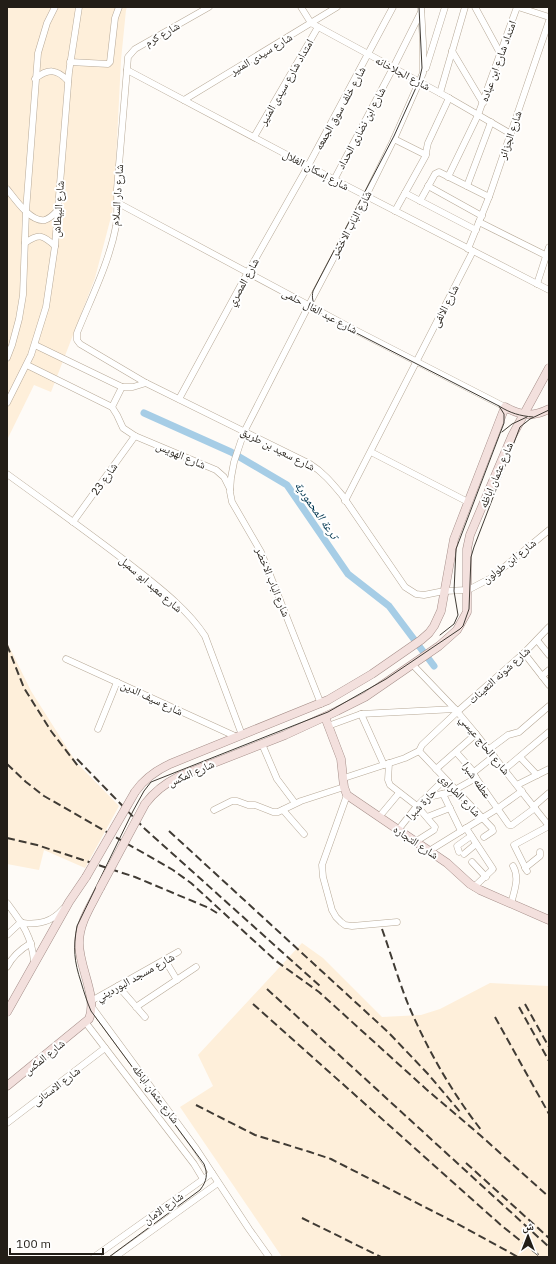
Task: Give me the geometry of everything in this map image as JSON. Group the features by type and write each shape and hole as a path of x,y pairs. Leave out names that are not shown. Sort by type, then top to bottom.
{"main road":[{"name":"شارع عثمان اباظه","path":"468,590 467,549 470,535 507,447 549,368"},
{"name":"شارع عبد العال حلمى","path":"505,407 523,415"},
{"name":"شارع عثمان اباظه","path":"444,591 451,549 505,407"},
{"path":"523,415 538,414 549,409"},
{"name":"شارع المكس","path":"92,1004 81,960 79,943 82,924 145,804 151,796 166,783 325,717 365,697 439,646 457,630 467,612 468,590"},
{"name":"شارع المكس","path":"7,1012 68,902 86,877 141,783 150,775 159,770 321,704 340,694 384,666 429,633 441,611 444,591"},
{"path":"325,717 341,759 346,791"},
{"name":"شارع التجاره","path":"346,791 379,817 452,867 474,887 549,920"},
{"path":"86,1023 90,1016 92,1004"},
{"name":"شارع المكس","path":"7,1086 19,1078 86,1023"},
{"path":"7,1078 19,1078"}],"street":[{"path":"7,358 19,319 23,295 26,211 38,53 55,7"},
{"name":"شارع البيطاش","path":"7,403 27,366 46,307 55,246 70,62 79,7"},
{"path":"70,62 108,64 110,62 115,18 119,7"},
{"name":"شارع كرم","path":"127,70 128,57 135,49 209,7"},
{"name":"شارع الجلاخانه","path":"300,7 311,23 440,93 511,134"},
{"name":"شارع سيدى المنير","path":"184,100 337,7"},
{"name":"شارع خلف سوق الجمعه","path":"308,166 393,7"},
{"path":"419,82 428,61 445,7"},
{"path":"440,93 465,7"},
{"path":"474,7 500,53"},
{"path":"518,7 549,17"},
{"name":"امتداد شارع ابن عباده","path":"448,177 483,103 518,7"},
{"name":"شارع الباب الاخضر","path":"321,704 261,552 232,502 230,491 231,478 234,462 244,432 366,196 394,139 423,73 424,65 421,9"},
{"name":"شارع ابن نضارى الحداد","path":"334,180 394,68 421,9"},
{"name":"شارع الجزائر","path":"471,250 476,230 489,197 549,21"},
{"name":"امتداد شارع سيدى المنير","path":"254,137 318,27"},
{"path":"452,51 483,103"},
{"name":"شارع إسكان الغلال","path":"127,70 334,180 549,290"},
{"name":"شارع دار السلام","path":"77,337 113,237 117,217 117,189 127,70"},
{"path":"35,79 43,73 52,71 62,74 68,81"},
{"path":"395,211 426,155 426,146 449,98"},
{"path":"467,186 490,122"},
{"path":"394,139 426,155"},
{"name":"شارع المصري","path":"179,399 308,166"},
{"path":"420,201 428,186 439,172 489,197"},
{"path":"428,186 547,256"},
{"path":"7,190 26,211 38,219 42,220 50,218 58,210"},
{"path":"405,193 476,230"},
{"name":"شارع عبد العال حلمى","path":"118,203 505,407"},
{"path":"25,243 31,238 40,236 48,239 55,246"},
{"path":"537,284 549,247"},
{"name":"شارع الالفى","path":"345,500 417,361 471,250"},
{"name":"شارع سعيد بن طريق","path":"77,337 80,344 146,383 318,469 331,481 405,587 416,594 424,595 444,591 468,590"},
{"path":"35,345 122,387 133,387 146,383"},
{"path":"27,366 112,407 122,387"},
{"name":"شارع الهويس","path":"112,407 123,428 134,436 216,470 224,477 230,491"},
{"name":"شارع 23","path":"73,522 134,436"},
{"path":"371,452 468,502"},
{"name":"شارع معبد ابو سمبل","path":"7,474 117,554 157,586 198,625 205,636 240,736"},
{"name":"شارع ابن طولون","path":"468,590 491,578 549,530"},
{"name":"شارع شونه التعينات","path":"344,778 405,758 418,751 422,745 456,711 524,653 549,627"},
{"path":"537,640 549,655"},
{"path":"524,653 549,685"},
{"name":"شارع سيف الدين","path":"66,659 240,736"},
{"path":"412,664 456,711"},
{"path":"542,676 549,670"},
{"path":"98,729 117,682"},
{"path":"488,750 508,735 519,732 549,706"},
{"name":"شارع الحاج عيسي","path":"328,726 360,714 456,711 535,807 547,818 549,826"},
{"path":"360,714 386,764 388,783 417,806 435,827 434,830 415,842"},
{"path":"505,770 549,732"},
{"path":"436,770 476,734"},
{"path":"262,744 277,779 295,804"},
{"name":"شارع الطراوى","path":"418,751 493,830 484,837"},
{"name":"عطفه شبرا","path":"456,752 475,775 510,826 535,807"},
{"path":"428,797 456,790 475,775 494,756"},
{"path":"520,757 537,775"},
{"path":"517,785 549,769"},
{"name":"حارة شبرا","path":"398,830 417,806 445,779"},
{"path":"214,810 232,801 237,801 248,805 255,805 273,812 278,812 295,804 346,791"},
{"path":"346,791 322,869 332,910 336,918 348,926 397,922"},
{"path":"429,851 497,809 522,791"},
{"path":"379,817 399,793"},
{"path":"535,807 549,793"},
{"path":"443,794 450,808 493,869 474,887"},
{"path":"427,817 450,808"},
{"path":"283,810 304,834"},
{"path":"540,852 540,856 526,869 514,845 549,826"},
{"path":"471,836 457,846 461,853 476,844"},
{"path":"472,862 486,877"},
{"path":"511,904 517,878 517,873 513,866"},
{"path":"7,935 22,922 39,924 47,922 60,913 68,902"},
{"path":"7,903 22,922 31,944 34,962"},
{"path":"8,963 24,948 31,944"},
{"name":"شارع مسجد البورديني","path":"92,1004 118,986 178,952"},
{"path":"165,960 177,980"},
{"path":"136,1006 196,967"},
{"path":"118,986 144,1017"},
{"name":"شارع عثمان اباظه","path":"92,1004 195,1146 218,1183 269,1257"},
{"name":"شارع عثمان اباظه","path":"86,1023 194,1164 203,1179"},
{"name":"شارع الاستانى","path":"7,1123 106,1048"},
{"name":"شارع الامان","path":"94,1257 212,1173"},
{"name":"شارع الامان","path":"115,1257 218,1183"}],"shaded area":[{"path":"7,7 127,7 121,60 114,200 95,278 51,392 34,385 7,440"},
{"path":"7,642 31,691 76,762 119,806 85,868 44,850 39,870 7,864"},
{"path":"302,943 323,958 382,1017 421,1015 440,1009 490,983 549,986 549,1257 282,1257 180,1107 213,1086 198,1055"}],"waterway":[{"name":"ترعة المحمودية","path":"144,413 231,452 287,485 348,574 389,606 434,666"}],"tram line":[{"path":"419,7 422,68 419,81 394,136 313,291 312,296 314,304 316,308 329,319 507,411 533,417"},
{"path":"440,635 454,624 458,615 454,591 456,549 504,423 504,414 499,406"},
{"path":"109,1257 200,1190 204,1184 206,1174 204,1164 91,1011 84,993 77,967 75,954 77,926 133,811 144,791 151,782 328,712 386,679 460,629 463,626 469,609 471,557 520,427 530,419 549,410"},
{"path":"502,432 512,424 527,417"}],"railway":[{"path":"7,645 24,688 51,731 78,766"},
{"path":"77,759 145,829 320,986"},
{"path":"7,764 44,796 173,870 191,883 276,961 319,992 426,1089 549,1197"},
{"path":"169,831 388,1032 428,1074 461,1113"},
{"path":"7,838 37,845 135,877 209,908 217,913"},
{"path":"382,929 404,995 415,1021 450,1086 482,1131"},
{"path":"267,989 549,1247"},
{"path":"253,1004 502,1226 541,1257"},
{"path":"525,1004 549,1047"},
{"path":"519,1007 549,1061"},
{"path":"495,1017 549,1114"},
{"path":"196,1105 255,1135 331,1159 456,1223 518,1257"},
{"path":"466,1163 549,1238"},
{"path":"302,1218 381,1257"}]}
